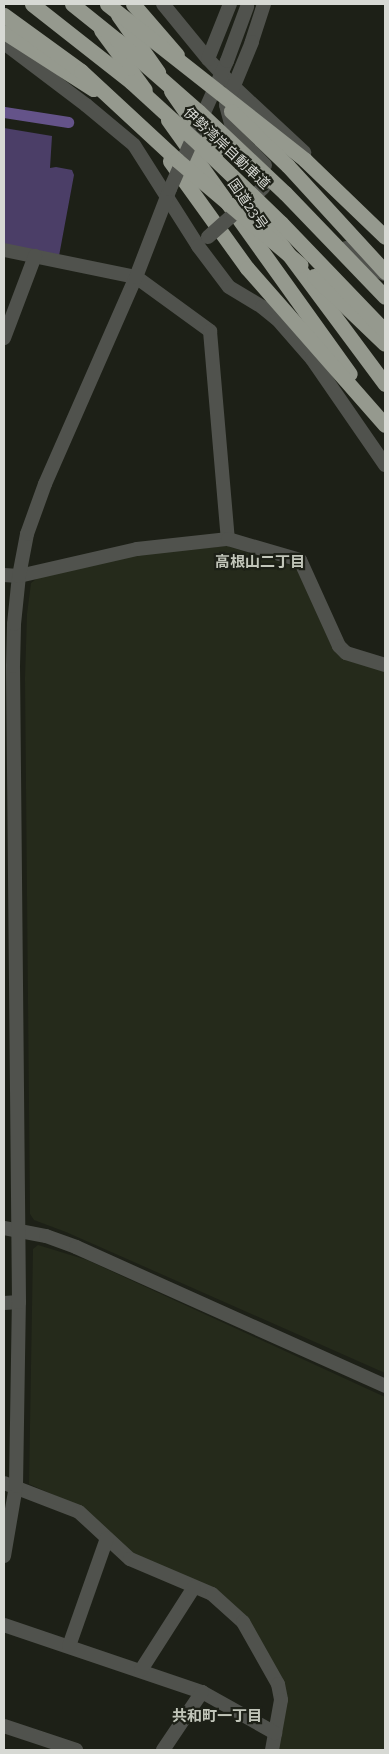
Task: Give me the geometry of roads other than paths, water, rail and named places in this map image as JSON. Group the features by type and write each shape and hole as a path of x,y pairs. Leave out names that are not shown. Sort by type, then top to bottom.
{"highway":[{"name":"伊勢湾岸自動車道","path":"32,4 131,82 199,144 282,223 385,331"},
{"name":"伊勢湾岸自動車道","path":"72,4 137,57 199,112 285,193 385,297"},
{"path":"78,4 96,24"},
{"name":"国道23号","path":"83,4 203,168 385,424"},
{"path":"108,4 305,160 385,237"},
{"name":"国道23号","path":"108,4 147,56 220,161 385,384"},
{"path":"117,4 147,56"},
{"path":"133,4 204,86 288,166 385,273"},
{"path":"147,4 204,86"},
{"path":"4,15 75,66 134,120 344,303 385,344"},
{"path":"4,21 41,45 77,60 113,92 138,119 247,268 385,424"},
{"path":"4,32 71,74 134,120"}],"street":[{"path":"163,4 208,59 234,87 385,230"},
{"path":"208,59 230,4"},
{"path":"264,4 226,105 233,132 329,233 363,263 385,273"},
{"path":"4,1556 10,1485 19,1302 9,712 19,576 27,534 46,484 136,277 168,194 227,61 247,5"},
{"path":"4,43 86,104 134,145 203,241 229,287 269,313 312,359 385,465"},
{"path":"203,241 276,176"},
{"path":"4,250 136,277 210,331 228,538"},
{"path":"4,338 35,256"},
{"path":"4,575 19,576 137,549 228,538 300,560 339,646 346,654 385,665"},
{"path":"4,1228 46,1236 76,1247 385,1386"},
{"path":"4,1303 19,1302"},
{"path":"10,1485 79,1512 130,1559 212,1594 244,1622 278,1684 281,1700 272,1750"},
{"path":"69,1646 107,1538"},
{"path":"141,1670 194,1587"},
{"path":"4,1625 202,1692 275,1733"},
{"path":"163,1750 202,1692"},
{"path":"4,1726 76,1750"}],"waterway":[{"path":"4,112 68,122"}],"district":[{"name":"高根山二丁目","path":"260,563"},
{"name":"共和町一丁目","path":"217,1717"}]}
